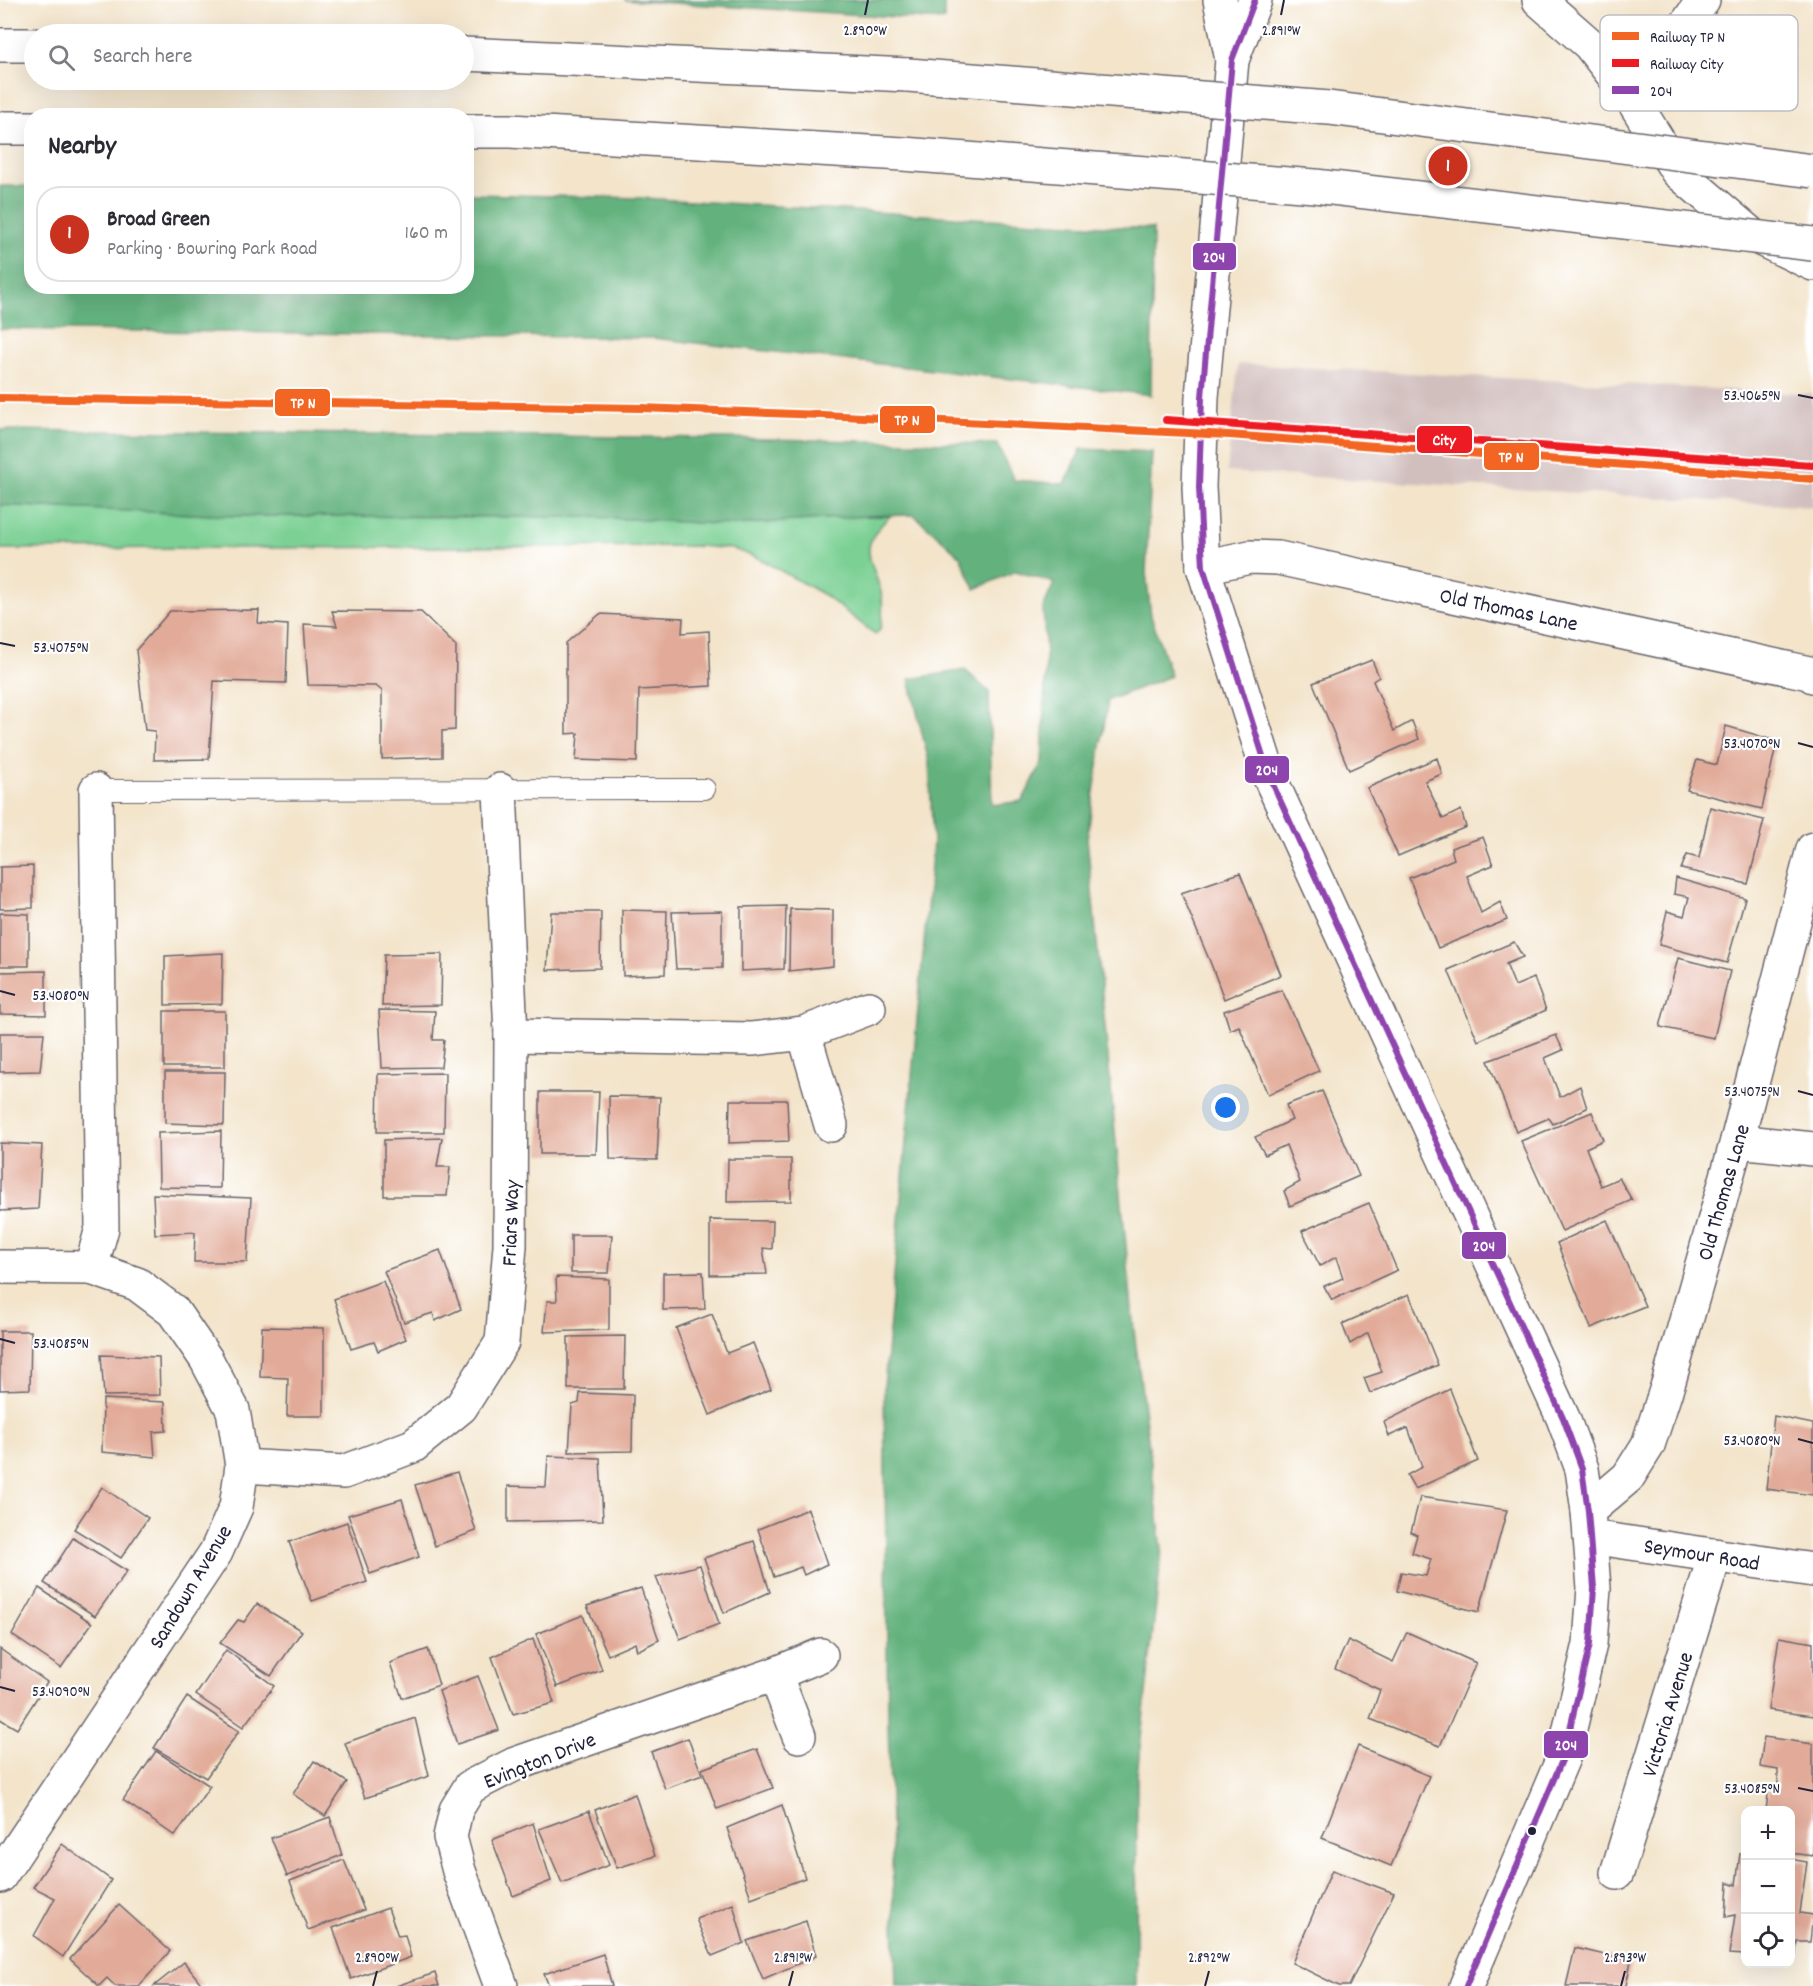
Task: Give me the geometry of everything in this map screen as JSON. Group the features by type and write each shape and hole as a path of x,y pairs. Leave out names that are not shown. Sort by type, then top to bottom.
{"main road":[{"path":"1220,0 1232,60"},
{"path":"1255,0 1232,60 1202,397 1199,487 1203,567 1270,778 1563,1418 1582,1469 1589,1524 1594,1588 1590,1644 1563,1758 1466,1986"},
{"path":"1539,0 1589,44 1600,58"},
{"path":"1693,15 1703,0"},
{"path":"0,45 24,45"},
{"path":"474,54 908,75 1329,108 1813,171"},
{"path":"1640,111 1677,171 1752,236 1813,264"},
{"path":"0,128 24,128"},
{"path":"474,131 510,131 903,154 1315,186 1813,244"},
{"name":"Old Thomas Lane","path":"1203,567 1250,557 1278,558 1809,673 1813,676"},
{"path":"91,1268 102,1228 96,790"},
{"name":"Friars Way","path":"242,1466 344,1472 413,1446 461,1407 502,1342 510,1246 511,1035 500,790"},
{"name":"Old Thomas Lane","path":"1589,1524 1628,1477 1648,1445 1669,1381 1737,1141 1813,852"},
{"path":"511,1035 752,1038 804,1034 869,1008"},
{"path":"804,1034 831,1125"},
{"path":"1737,1141 1813,1149"},
{"name":"Sandown Avenue","path":"0,1267 91,1268 137,1284 173,1311 206,1359 233,1410 242,1466 236,1507 216,1552 0,1876"},
{"name":"Seymour Road","path":"1589,1524 1715,1555 1813,1570"},
{"name":"Victoria Avenue","path":"1617,1873 1715,1555"},
{"name":"Evington Drive","path":"501,1986 459,1871 450,1837 456,1810 470,1787 515,1764 775,1674 821,1655"},
{"path":"775,1674 799,1736"}],"lane":[{"path":"96,790 705,789"}],"shaded area":[{"path":"1238,364 1813,394 1813,507 1227,472"}],"green space":[{"path":"624,0 944,0 944,20"},
{"path":"0,186 24,186 24,294 474,294 474,194 642,198 1153,229 1151,395 653,338 0,329"},
{"path":"0,430 725,438 997,444 1014,480 1065,484 1081,449 1152,452 1146,573 1151,616 1171,676 1108,700 1087,838 1134,1330 1162,1549 1137,1775 1136,1986 896,1986 888,1725 884,1387 933,843 929,762 909,679 965,670 989,692 992,805 1022,801 1042,763 1046,656 1043,608 1054,583 1016,571 975,589 960,556 914,515 735,525 595,517 235,516 0,505"},
{"path":"0,505 235,516 595,517 735,525 890,516 873,536 870,544 870,560 882,601 880,630 875,634 824,595 758,558 733,549 699,546 0,549"}],"building":[{"path":"259,610 258,623 288,625 286,683 214,681 209,759 154,760 155,731 145,730 136,650 170,611"},
{"path":"332,611 421,612 456,646 455,730 442,731 442,757 382,759 382,691 376,686 308,685 304,624 337,626"},
{"path":"600,614 683,618 682,633 709,631 711,686 639,690 637,762 576,760 578,733 566,734 566,643"},
{"path":"1372,660 1379,677 1373,681 1394,731 1412,721 1419,739 1349,770 1313,683"},
{"path":"1726,726 1777,741 1762,809 1687,790 1697,760 1717,765"},
{"path":"1437,758 1442,774 1425,781 1443,819 1461,810 1466,827 1398,856 1367,788"},
{"path":"1710,807 1764,820 1748,884 1681,869 1687,855 1699,858"},
{"path":"1483,837 1493,865 1467,876 1481,913 1500,902 1507,920 1438,948 1409,878 1454,859 1451,848"},
{"path":"33,866 33,908 0,909 0,867"},
{"path":"1240,873 1281,975 1224,999 1181,893"},
{"path":"1676,878 1745,898 1727,963 1659,945 1667,911 1684,916 1689,897 1674,894"},
{"path":"786,906 784,969 741,971 741,907"},
{"path":"790,909 833,910 833,966 789,971"},
{"path":"622,910 667,911 665,974 623,976"},
{"path":"722,911 722,968 676,969 672,912"},
{"path":"551,912 601,912 600,968 547,970"},
{"path":"0,913 29,914 29,966 0,966"},
{"path":"1514,942 1523,957 1506,964 1515,986 1534,978 1546,1010 1478,1041 1448,970"},
{"path":"223,953 222,1004 165,1005 165,956"},
{"path":"442,954 441,1005 382,1006 384,955"},
{"path":"1678,958 1730,971 1714,1038 1660,1027"},
{"path":"46,971 46,1015 0,1014 0,972"},
{"path":"1282,990 1319,1071 1268,1095 1239,1026 1230,1030 1224,1011"},
{"path":"379,1010 435,1011 433,1040 444,1040 441,1067 382,1068"},
{"path":"164,1011 225,1011 225,1067 164,1067"},
{"path":"0,1033 44,1033 40,1071 0,1072"},
{"path":"1556,1035 1563,1050 1545,1058 1560,1097 1580,1086 1587,1108 1553,1124 1549,1118 1516,1132 1488,1061"},
{"path":"165,1072 225,1072 224,1125 165,1123"},
{"path":"445,1073 444,1132 377,1132 378,1074"},
{"path":"1322,1091 1359,1176 1290,1206 1284,1191 1300,1182 1286,1145 1265,1155 1255,1137 1292,1120 1286,1105"},
{"path":"540,1092 599,1092 596,1154 540,1154"},
{"path":"609,1096 660,1097 657,1160 610,1159"},
{"path":"730,1100 787,1100 789,1141 729,1143"},
{"path":"1592,1112 1603,1140 1586,1148 1601,1186 1619,1178 1632,1200 1562,1231 1521,1141"},
{"path":"221,1131 220,1188 159,1187 158,1133"},
{"path":"442,1138 437,1167 450,1167 447,1196 384,1196 384,1140"},
{"path":"0,1143 42,1145 38,1209 0,1211"},
{"path":"728,1159 791,1159 791,1201 727,1202"},
{"path":"153,1194 251,1198 247,1262 194,1262 195,1232 155,1234"},
{"path":"1369,1203 1397,1270 1332,1300 1324,1286 1343,1278 1336,1257 1320,1266 1302,1231"},
{"path":"710,1220 773,1221 772,1249 763,1248 767,1274 710,1275"},
{"path":"1607,1220 1645,1306 1591,1328 1557,1243"},
{"path":"571,1235 612,1235 609,1273 571,1273"},
{"path":"440,1250 461,1309 435,1321 433,1313 404,1322 384,1271"},
{"path":"703,1272 705,1309 663,1310 663,1273"},
{"path":"556,1277 609,1279 609,1330 544,1332 547,1301 557,1301"},
{"path":"383,1281 406,1339 378,1351 374,1342 351,1349 334,1299"},
{"path":"1409,1294 1438,1365 1370,1393 1364,1378 1382,1372 1368,1333 1350,1344 1342,1324"},
{"path":"712,1314 727,1353 753,1343 771,1389 710,1415 676,1328"},
{"path":"262,1327 324,1328 324,1416 287,1416 288,1378 260,1377"},
{"path":"0,1331 31,1331 30,1389 0,1390"},
{"path":"625,1336 624,1389 568,1389 568,1337"},
{"path":"101,1355 159,1357 160,1395 104,1396"},
{"path":"1450,1389 1478,1461 1415,1489 1407,1475 1422,1467 1408,1428 1389,1436 1384,1422"},
{"path":"580,1393 633,1395 632,1451 569,1452 572,1405 579,1403"},
{"path":"103,1399 165,1402 166,1431 153,1432 155,1457 102,1452"},
{"path":"1774,1416 1813,1424 1813,1495 1766,1489"},
{"path":"548,1456 600,1458 603,1520 508,1522 508,1486 546,1487"},
{"path":"457,1472 476,1531 435,1546 415,1485"},
{"path":"102,1487 148,1518 121,1558 74,1529"},
{"path":"1420,1497 1507,1510 1479,1612 1397,1591 1401,1572 1426,1576 1431,1559 1412,1553 1417,1535 1411,1532"},
{"path":"402,1499 419,1557 370,1574 348,1515"},
{"path":"808,1509 827,1564 804,1575 801,1567 774,1577 758,1529"},
{"path":"347,1522 367,1582 312,1601 289,1542"},
{"path":"73,1538 127,1571 95,1616 44,1583"},
{"path":"754,1541 770,1592 724,1613 704,1558"},
{"path":"700,1565 719,1624 680,1639 656,1577"},
{"path":"39,1588 92,1623 61,1668 12,1635"},
{"path":"641,1588 659,1640 637,1651 635,1643 608,1655 587,1606"},
{"path":"257,1604 302,1631 271,1676 220,1643 238,1620 244,1622"},
{"path":"583,1615 602,1670 557,1687 536,1634"},
{"path":"1407,1632 1476,1663 1440,1746 1370,1719 1380,1690 1335,1669 1348,1640 1393,1662"},
{"path":"1779,1637 1813,1643 1813,1716 1768,1710"},
{"path":"533,1639 554,1703 513,1714 492,1657"},
{"path":"0,1649 47,1682 17,1729 0,1719"},
{"path":"428,1649 439,1685 402,1698 390,1663"},
{"path":"226,1650 274,1686 243,1727 196,1695"},
{"path":"478,1676 499,1730 457,1744 439,1691"},
{"path":"187,1697 239,1731 206,1778 154,1748"},
{"path":"415,1718 429,1776 365,1798 345,1743"},
{"path":"1764,1737 1813,1744 1813,1856 1795,1854 1795,1806 1767,1806 1769,1787 1778,1787 1778,1770 1760,1767"},
{"path":"688,1738 702,1775 665,1789 651,1752"},
{"path":"1358,1746 1429,1776 1391,1866 1322,1838"},
{"path":"757,1749 773,1788 717,1809 702,1769"},
{"path":"156,1751 210,1786 175,1836 123,1800"},
{"path":"314,1761 347,1782 325,1816 293,1794"},
{"path":"635,1794 655,1856 617,1868 595,1810"},
{"path":"782,1805 805,1878 751,1898 727,1828"},
{"path":"589,1811 609,1865 562,1883 539,1829"},
{"path":"330,1817 342,1855 287,1876 271,1838"},
{"path":"533,1823 551,1881 513,1896 492,1840"},
{"path":"62,1844 111,1880 63,1957 34,1936 55,1898 33,1887"},
{"path":"1740,1853 1741,1955 1729,1954 1735,1915 1726,1917 1728,1882 1736,1885"},
{"path":"344,1860 364,1910 308,1930 290,1881"},
{"path":"1795,1860 1807,1862 1800,1913 1813,1915 1810,1942 1797,1942 1795,1961"},
{"path":"1332,1870 1394,1893 1349,1986 1339,1986 1292,1963"},
{"path":"733,1904 744,1943 712,1956 696,1919"},
{"path":"119,1905 170,1951 139,1986 115,1986 107,1978 99,1986 70,1959"},
{"path":"388,1908 398,1936 405,1935 411,1957 351,1979 333,1928"},
{"path":"806,1921 816,1956 763,1979 747,1941"},
{"path":"1575,1948 1631,1961 1626,1986 1566,1986"},
{"path":"603,1954 612,1986 549,1986 544,1974"},
{"path":"184,1962 203,1986 154,1986"},
{"path":"435,1973 439,1986 396,1986"}],"transit line":[{"name":"204","path":"1255,0 1232,60 1202,397 1199,487 1203,567 1270,778 1563,1418 1582,1469 1588,1511 1594,1588 1590,1644 1563,1758 1466,1986"},
{"path":"0,398 641,408 822,415 1229,435 1813,479"}],"rail line":[{"name":"City","path":"1166,420 1812,465"}],"place":[{"name":"Broad Green","path":"1448,166"}]}
